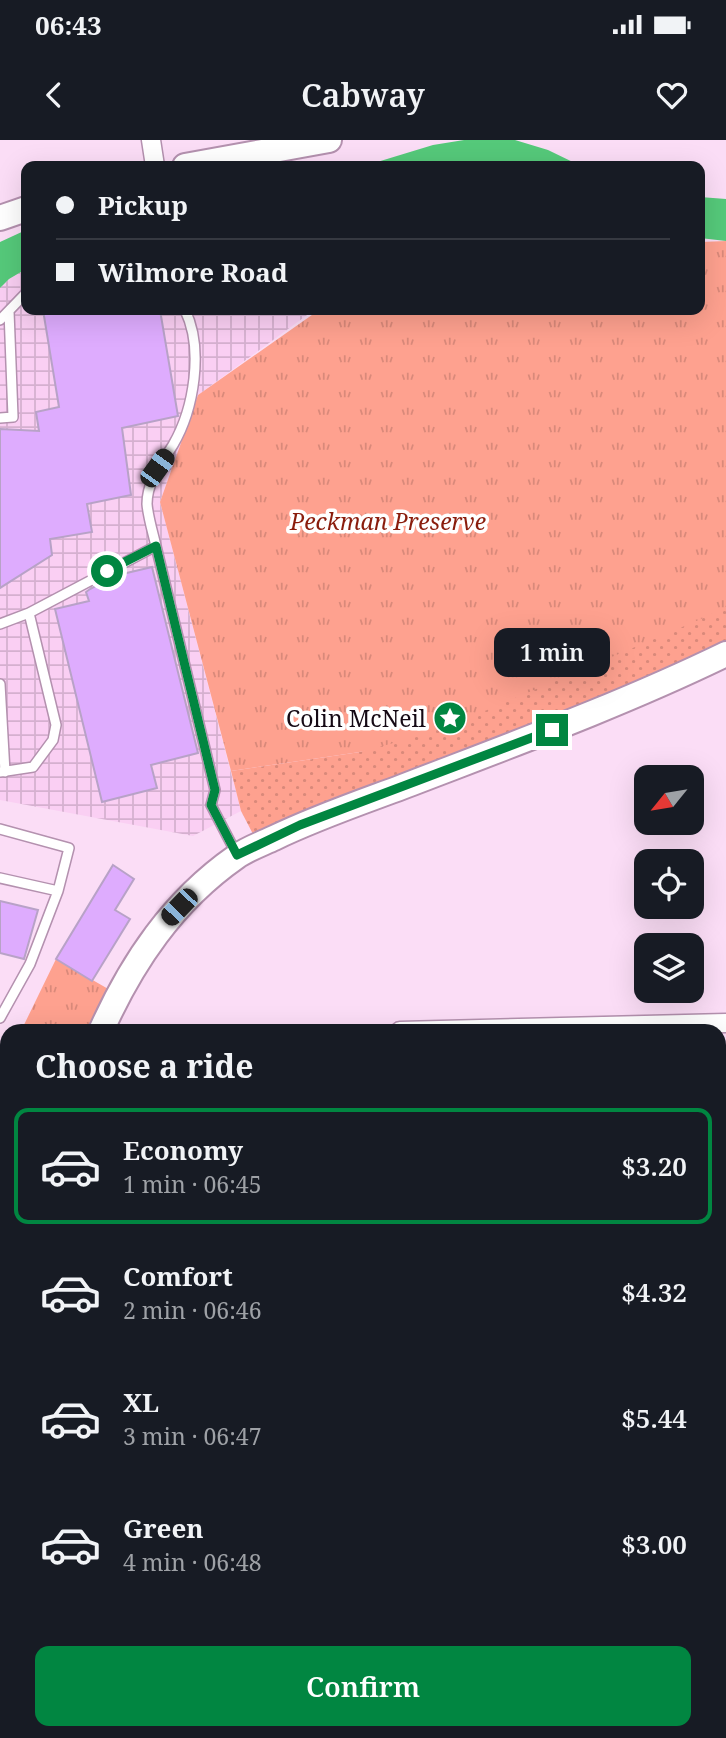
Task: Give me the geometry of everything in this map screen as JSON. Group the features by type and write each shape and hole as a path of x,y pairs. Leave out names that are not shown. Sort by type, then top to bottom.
{"street":[{"path":"151,140 154,161"},
{"path":"213,161 329,140"},
{"path":"0,218 21,211"},
{"path":"104,1024 125,980 161,926 197,888 237,855 300,825 660,686 726,654"},
{"path":"685,1024 726,1023"}],"lane":[{"path":"0,320 21,298"},
{"path":"0,418 13,417 9,311"},
{"path":"188,315 196,365 183,425 157,468 147,502 213,778 215,790 211,805 237,855"},
{"path":"0,624 29,613 156,546"},
{"path":"0,684 3,772 33,767 53,740 56,725 29,613"},
{"path":"0,829 69,848 58,891 30,964 0,1018"},
{"path":"0,877 58,891"}],"shaded area":[{"path":"464,140 515,140 548,150 571,161 380,161 433,145"},
{"path":"705,197 726,199 726,241 705,239"},
{"path":"21,232 21,272 0,288 0,242"},
{"path":"21,272 21,315 307,315 198,395 160,502 241,811 193,836 0,800 0,288"}],"green space":[{"name":"Peckman Preserve","path":"726,241 726,607 473,716 405,740 360,752 231,771 160,502 198,395 312,315 705,315 705,242"},
{"path":"726,602 726,641 671,668 254,836 241,811 231,771 360,752"},
{"path":"56,959 110,990 93,1024 24,1024"}],"building":[{"path":"44,315 161,315 178,416 122,428 131,495 87,504 92,532 50,539 52,555 0,588 0,429 39,431 36,412 59,407"},
{"path":"152,567 198,753 151,765 157,788 102,802 55,609 89,601 86,592 114,576"},
{"path":"113,865 134,879 115,910 130,919 92,981 56,959"},
{"path":"0,901 38,910 24,959 0,953"}],"place":[{"name":"Colin McNeil","path":"450,718"}],"route":[{"path":"107,571 156,546 205,742 215,790 211,805 237,855 300,825 552,730"}]}
